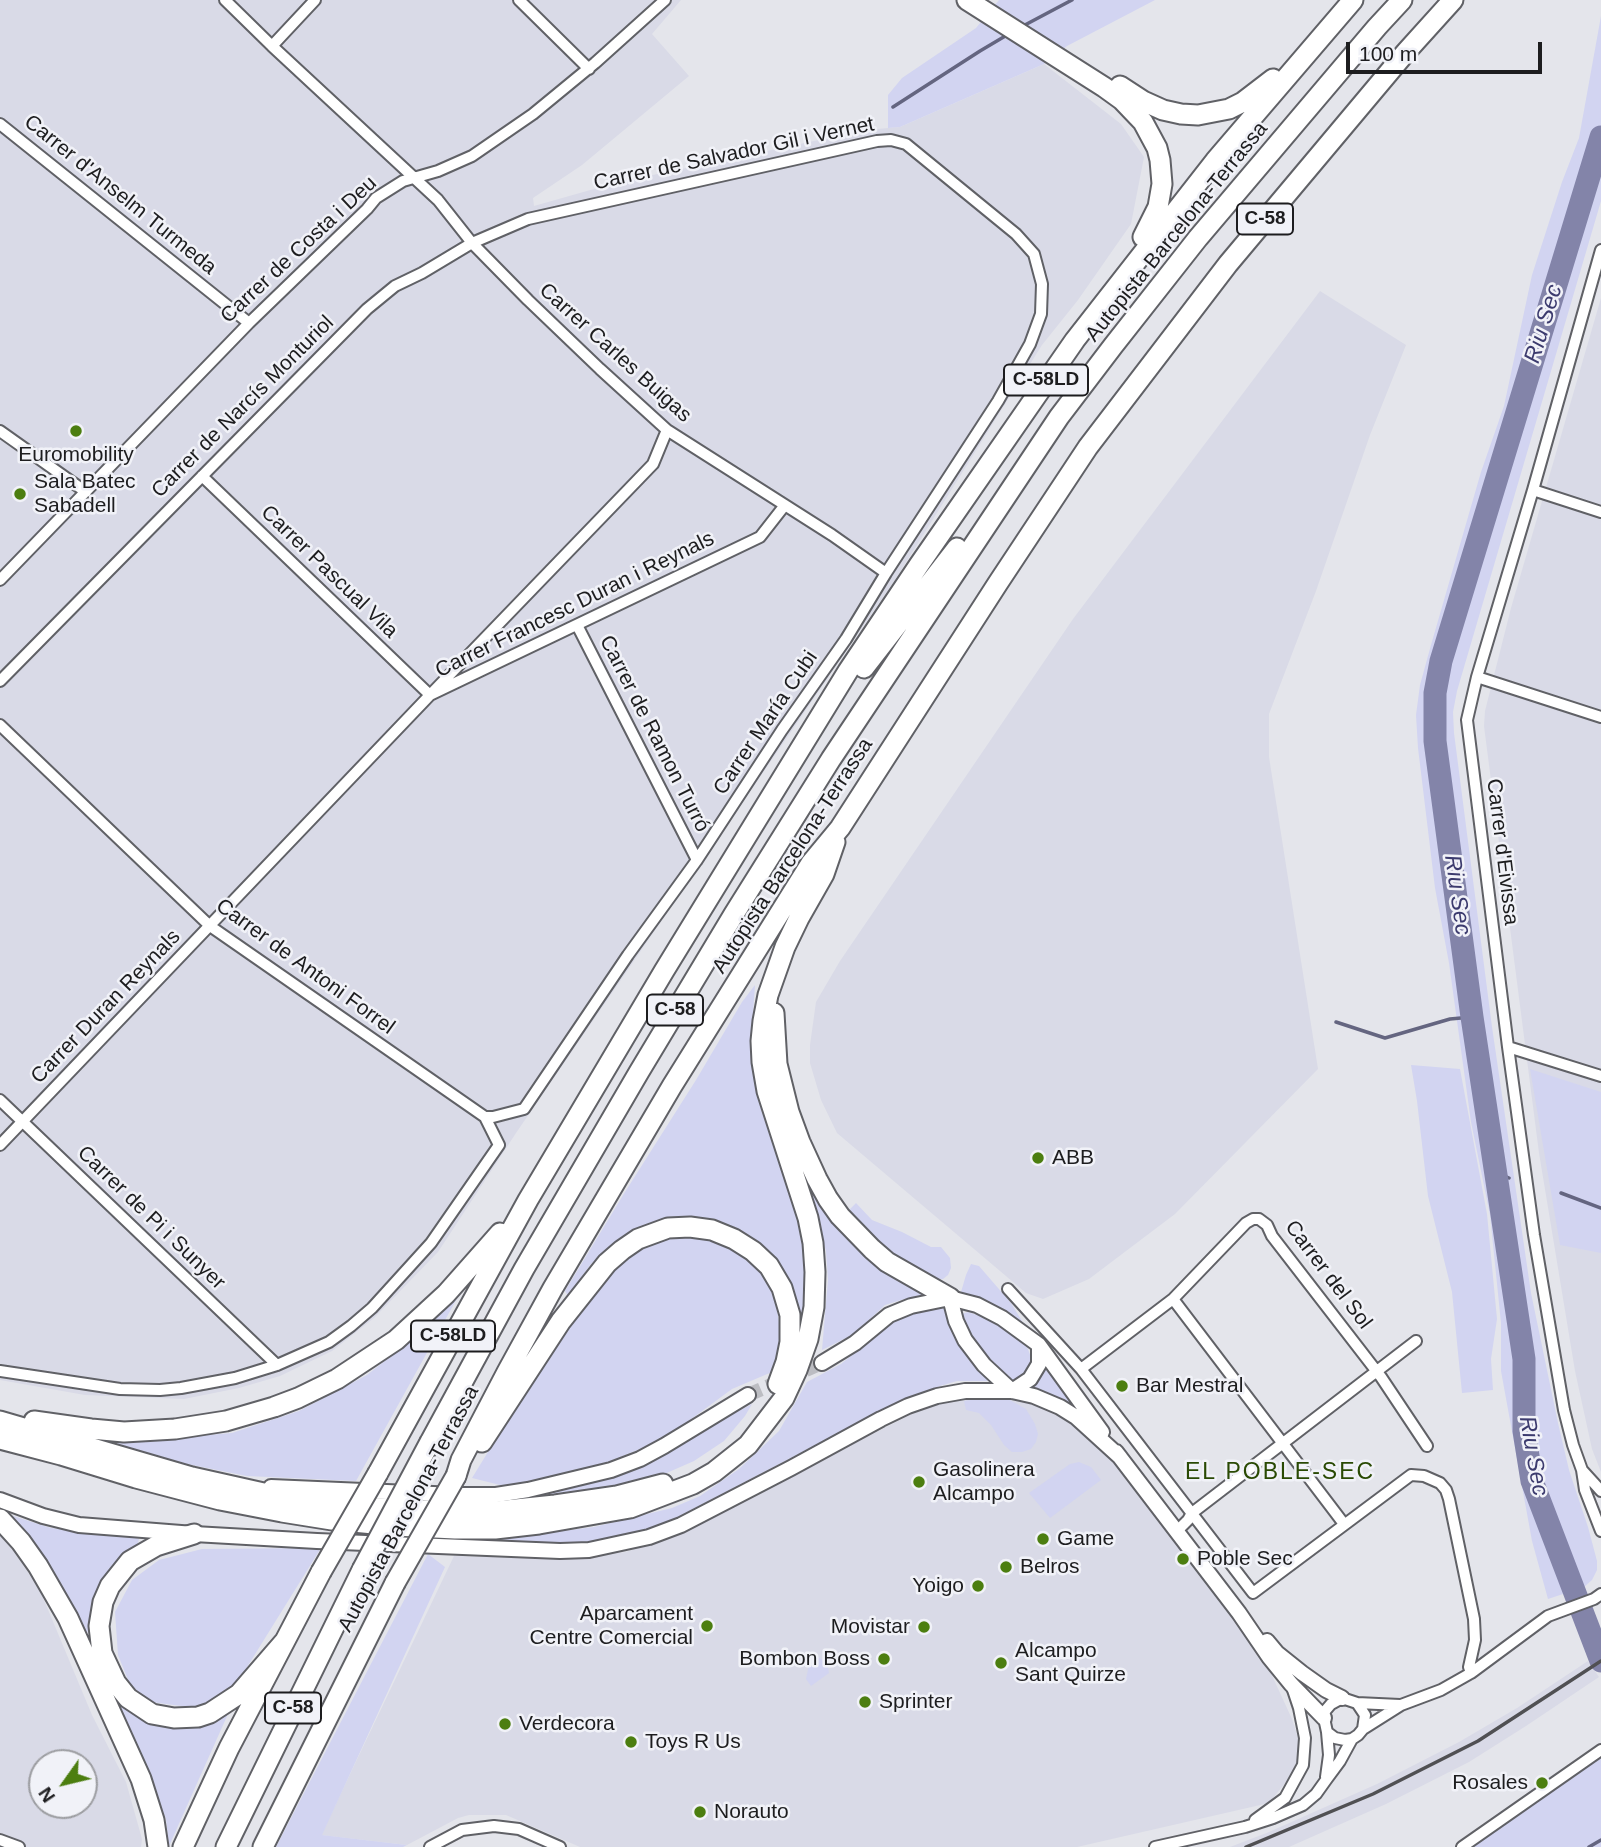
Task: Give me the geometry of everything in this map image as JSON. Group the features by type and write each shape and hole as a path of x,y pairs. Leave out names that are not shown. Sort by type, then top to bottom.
{"highway":[{"name":"C-58LD","path":"183,1847 229,1748 321,1572 528,1200 664,971 848,671 1075,340 1214,161 1353,0"},
{"name":"Autopista Barcelona-Terrassa","path":"226,1847 362,1570 524,1269 734,914 831,759 1059,417 1198,239 1377,26 1402,0"},
{"name":"Autopista Barcelona-Terrassa","path":"264,1847 395,1583 463,1465 507,1372 553,1288 672,1086 811,863 840,828 1088,447 1227,264 1453,0"},
{"path":"977,1 1143,101 1172,112 1198,115 1229,108 1259,92 1323,34"},
{"path":"1053,48 1135,112 1157,148 1161,171 1161,195 1147,232 1075,340"},
{"path":"802,749 1059,417"},
{"path":"0,1439 220,1500 332,1520 443,1528 495,1529 629,1508 682,1488 714,1472 748,1445 784,1398 808,1339 814,1307 813,1242 808,1218 766,1091 761,1041 768,995 777,969 789,937 824,874 840,828"},
{"path":"777,969 774,1005 777,1064 789,1112 817,1179 840,1216 872,1250 887,1262 950,1298"},
{"path":"0,1419 124,1432 175,1429 226,1421 274,1408 318,1389 383,1350 455,1285 528,1200"},
{"path":"0,1419 148,1465 277,1496 332,1504 403,1510 497,1511 604,1498 648,1489 675,1480 698,1467 735,1440 764,1407 782,1375 790,1342 790,1315 776,1277 753,1251 734,1238 712,1230 668,1228 638,1239 607,1264 561,1321 463,1465"},
{"path":"0,1520 21,1542 38,1566 68,1618 141,1779 154,1820 158,1847"},
{"path":"194,1534 142,1553 130,1561 110,1586 100,1616 99,1636 102,1653 122,1691 152,1714 174,1718 198,1717 220,1708 239,1694 284,1642"}],"street":[{"name":"Carrer Carles Buigas","path":"225,0 438,200 472,243 582,352 667,430 886,573"},
{"path":"272,46 315,0"},
{"path":"519,0 589,69"},
{"name":"Carrer de Costa i Deu","path":"0,580 249,323 376,198 403,181 438,171 472,156 533,114 589,69 666,0"},
{"name":"Carrer d'Anselm Turmeda","path":"0,124 249,323"},
{"name":"Carrer de Salvador Gil i Vernet","path":"472,243 528,219 891,140 906,144 1016,234 1034,254 1042,284 1041,314"},
{"name":"Carrer de Narcís Monturiol","path":"0,681 367,309 396,286 472,243"},
{"name":"Carrer d'Eivissa","path":"1601,250 1477,677 1467,720 1534,1235 1564,1410 1582,1470 1585,1490 1601,1531"},
{"name":"Carrer María Cubi","path":"485,1117 524,1109 628,955 697,860 782,730 846,639 998,401 1030,344 1041,314"},
{"path":"430,695 653,464 667,430"},
{"path":"0,431 86,492"},
{"name":"Carrer Pascual Vila","path":"202,476 430,695"},
{"path":"1533,490 1601,512"},
{"name":"Carrer Francesc Duran i Reynals","path":"210,926 430,695 761,537 785,505"},
{"name":"Carrer de Ramon Turró","path":"577,625 697,860"},
{"path":"1477,677 1601,717"},
{"name":"Carrer de Antoni Forrel","path":"0,725 210,926 485,1117 499,1145 431,1243 372,1308 329,1342 276,1364"},
{"name":"Carrer Duran Reynals","path":"0,1145 210,926"},
{"path":"1508,1047 1601,1076"},
{"name":"Carrer de Pi i Sunyer","path":"0,1100 276,1364"},
{"name":"Carrer del Sol","path":"1081,1369 1172,1299 1246,1223 1259,1219 1267,1225 1272,1236 1376,1370 1427,1446"},
{"path":"1008,1289 1081,1369 1253,1593 1411,1475 1432,1478 1440,1483 1449,1499 1474,1619 1475,1640 1469,1667 1471,1673"},
{"path":"950,1298 956,1321 965,1339 984,1365 1012,1391"},
{"path":"822,1363 855,1343 889,1315 911,1306 950,1298 977,1305 1002,1318 1039,1345 1269,1657 1335,1738 1352,1739 1401,1705 1441,1690 1471,1673 1548,1616 1596,1598 1601,1588"},
{"path":"1172,1299 1345,1524"},
{"path":"1172,1526 1181,1511 1192,1513 1416,1341"},
{"path":"1012,1391 1030,1379 1039,1364 1039,1345"},
{"path":"0,1371 120,1389 160,1390 235,1378 276,1364"},
{"path":"0,1500 43,1517 79,1525 194,1534 560,1551 589,1550 649,1537 681,1525 908,1406 937,1396 965,1391 1012,1391 1034,1396 1060,1407 1076,1417 1120,1457"},
{"path":"231,1486 456,1495 496,1495 527,1490 583,1478 640,1459 748,1395"},
{"name":"Carrer d'Eivissa","path":"1582,1470 1601,1491"},
{"path":"1239,1613 1277,1653 1325,1690 1357,1703 1401,1705"},
{"path":"1245,1827 1285,1798 1303,1765 1305,1738 1291,1684"},
{"path":"1326,1780 1329,1755 1325,1711 1342,1698"},
{"path":"1357,1703 1365,1715 1363,1730"},
{"path":"1155,1847 1245,1827 1303,1805 1316,1794 1352,1739"},
{"path":"1462,1847 1601,1750"},
{"path":"430,1847 462,1830 494,1826 519,1829 560,1847"},
{"path":"0,1840 19,1847"}],"shaded area":[{"path":"0,0 681,0 652,34 689,76 582,165 533,198 534,206 615,183 866,130 900,127 1044,64 1121,124 1144,157 1131,224 1078,300 1042,345 895,580 516,1133 438,1252 374,1318 332,1351 280,1376 239,1388 184,1399 85,1395 0,1380"},
{"path":"999,0 1155,0 1067,46 1044,64 900,127 888,128 888,95 902,78 976,28"},
{"path":"1601,16 1601,201 1453,712 1492,1027 1531,1293 1569,1470 1597,1561 1597,1570 1592,1580 1584,1587 1548,1599 1532,1541 1501,1371 1501,1323 1490,1215 1471,1122 1449,963 1435,888 1416,715 1420,685 1431,645 1481,472 1504,406 1532,275 1579,138"},
{"path":"1320,291 1406,345 1370,435 1316,591 1269,714 1269,757 1318,1069 1175,1214 1089,1279 1043,1299 1026,1293 837,1133 821,1100 810,1063 816,1002 840,961 1073,619"},
{"path":"1601,298 1601,1472 1592,1449 1575,1371 1539,1153 1484,726 1485,711 1511,608"},
{"path":"755,985 751,1041 755,1087 800,1222 806,1261 806,1301 799,1345 784,1276 773,1256 749,1237 716,1221 640,1229 618,1241 591,1264 568,1296 565,1291"},
{"path":"1411,1065 1460,1069 1487,1214 1497,1319 1491,1359 1493,1390 1462,1393 1452,1292 1428,1196"},
{"path":"1530,1069 1601,1092 1601,1253 1560,1245"},
{"path":"804,1171 813,1184 933,1294 885,1305 854,1334 822,1350 828,1280 826,1251"},
{"path":"856,1203 872,1220 931,1247 941,1247 950,1258 951,1268 948,1275 936,1280 907,1265 870,1239 847,1212"},
{"path":"685,1236 722,1243 740,1253 766,1278 776,1302 781,1337 779,1356 772,1372 732,1389 679,1428 652,1444 596,1467 537,1482 504,1486 472,1478 577,1314 614,1268 629,1255 656,1240"},
{"path":"971,1264 979,1266 1011,1303 1022,1321 1021,1325 982,1301 961,1292"},
{"path":"460,1293 356,1481 247,1476 177,1462 114,1443 232,1433 299,1411 367,1375 420,1333"},
{"path":"946,1307 948,1322 955,1338 988,1378 987,1381 957,1381 900,1401 668,1522 631,1535 577,1545 546,1546 455,1537 555,1532 594,1527 672,1508 700,1496 739,1469 779,1431 807,1382 841,1364 890,1324 918,1311"},
{"path":"968,1312 997,1322 1026,1344 1032,1360 1025,1375 1014,1380 1007,1378 988,1363 961,1321 962,1314"},
{"path":"1046,1367 1085,1414 1032,1389"},
{"path":"991,1396 1021,1400 1048,1408 1083,1428 1120,1470 1263,1656 1292,1719 1298,1737 1299,1756 1294,1772 1269,1803 1077,1847 580,1847 506,1815 469,1815 458,1818 407,1845 321,1835 454,1556 564,1559 626,1552 671,1536 910,1415 951,1399"},
{"path":"1006,1398 1026,1409 1038,1434 1031,1449 1012,1452 979,1413 966,1410 964,1401"},
{"path":"752,1404 724,1441 694,1461 646,1482 518,1501 516,1498 644,1463"},
{"path":"1079,1462 1091,1467 1101,1480 1050,1518 1029,1493 1070,1464"},
{"path":"10,1515 51,1528 139,1539 137,1546 104,1576 86,1638 62,1585"},
{"path":"0,1532 39,1588 92,1715 126,1782 142,1839 141,1847 0,1847"},
{"path":"321,1548 239,1680 214,1704 189,1707 151,1702 131,1687 118,1655 115,1612 132,1580 159,1560 202,1549"},
{"path":"428,1554 445,1567 322,1835 407,1845 276,1847"},
{"path":"818,1657 828,1667 829,1673 811,1686 806,1679 809,1665"},
{"path":"1588,1661 1599,1677 1469,1762 1386,1804 1289,1847 1230,1847 1377,1784 1459,1742"},
{"path":"112,1696 143,1717 185,1727 228,1714 169,1846 166,1819 133,1734"},
{"path":"1601,1750 1601,1847 1462,1847"}],"waterway":[{"path":"1023,26 1072,0"},
{"path":"893,107 1007,35"},
{"name":"Riu Sec","path":"1601,137 1441,661 1435,693 1435,741 1472,1017 1524,1359 1524,1431 1532,1481 1601,1661"},
{"path":"1336,1022 1385,1038 1450,1019 1472,1017"},
{"path":"1495,1172 1509,1178"},
{"path":"1561,1193 1601,1208"},
{"path":"1589,1847 1601,1840"}],"tunnel":[{"path":"748,1395 822,1363"}],"railway":[{"path":"1246,1847 1373,1794 1478,1741 1601,1661"}],"place":[{"name":"Euromobility","path":"76,431"},
{"name":"Sala Batec Sabadell","path":"20,494"},
{"name":"ABB","path":"1038,1158"},
{"name":"Bar Mestral","path":"1122,1386"},
{"name":"Gasolinera Alcampo","path":"919,1482"},
{"name":"Game","path":"1043,1539"},
{"name":"Poble Sec","path":"1183,1559"},
{"name":"Belros","path":"1006,1567"},
{"name":"Yoigo","path":"978,1586"},
{"name":"Aparcament Centre Comercial","path":"707,1626"},
{"name":"Movistar","path":"924,1627"},
{"name":"Bombon Boss","path":"884,1659"},
{"name":"Alcampo Sant Quirze","path":"1001,1663"},
{"name":"Sprinter","path":"865,1702"},
{"name":"Verdecora","path":"505,1724"},
{"name":"Toys R Us","path":"631,1742"},
{"name":"Rosales","path":"1542,1783"},
{"name":"Norauto","path":"700,1812"}],"district":[{"name":"EL POBLE-SEC","path":"1280,1473"}]}
